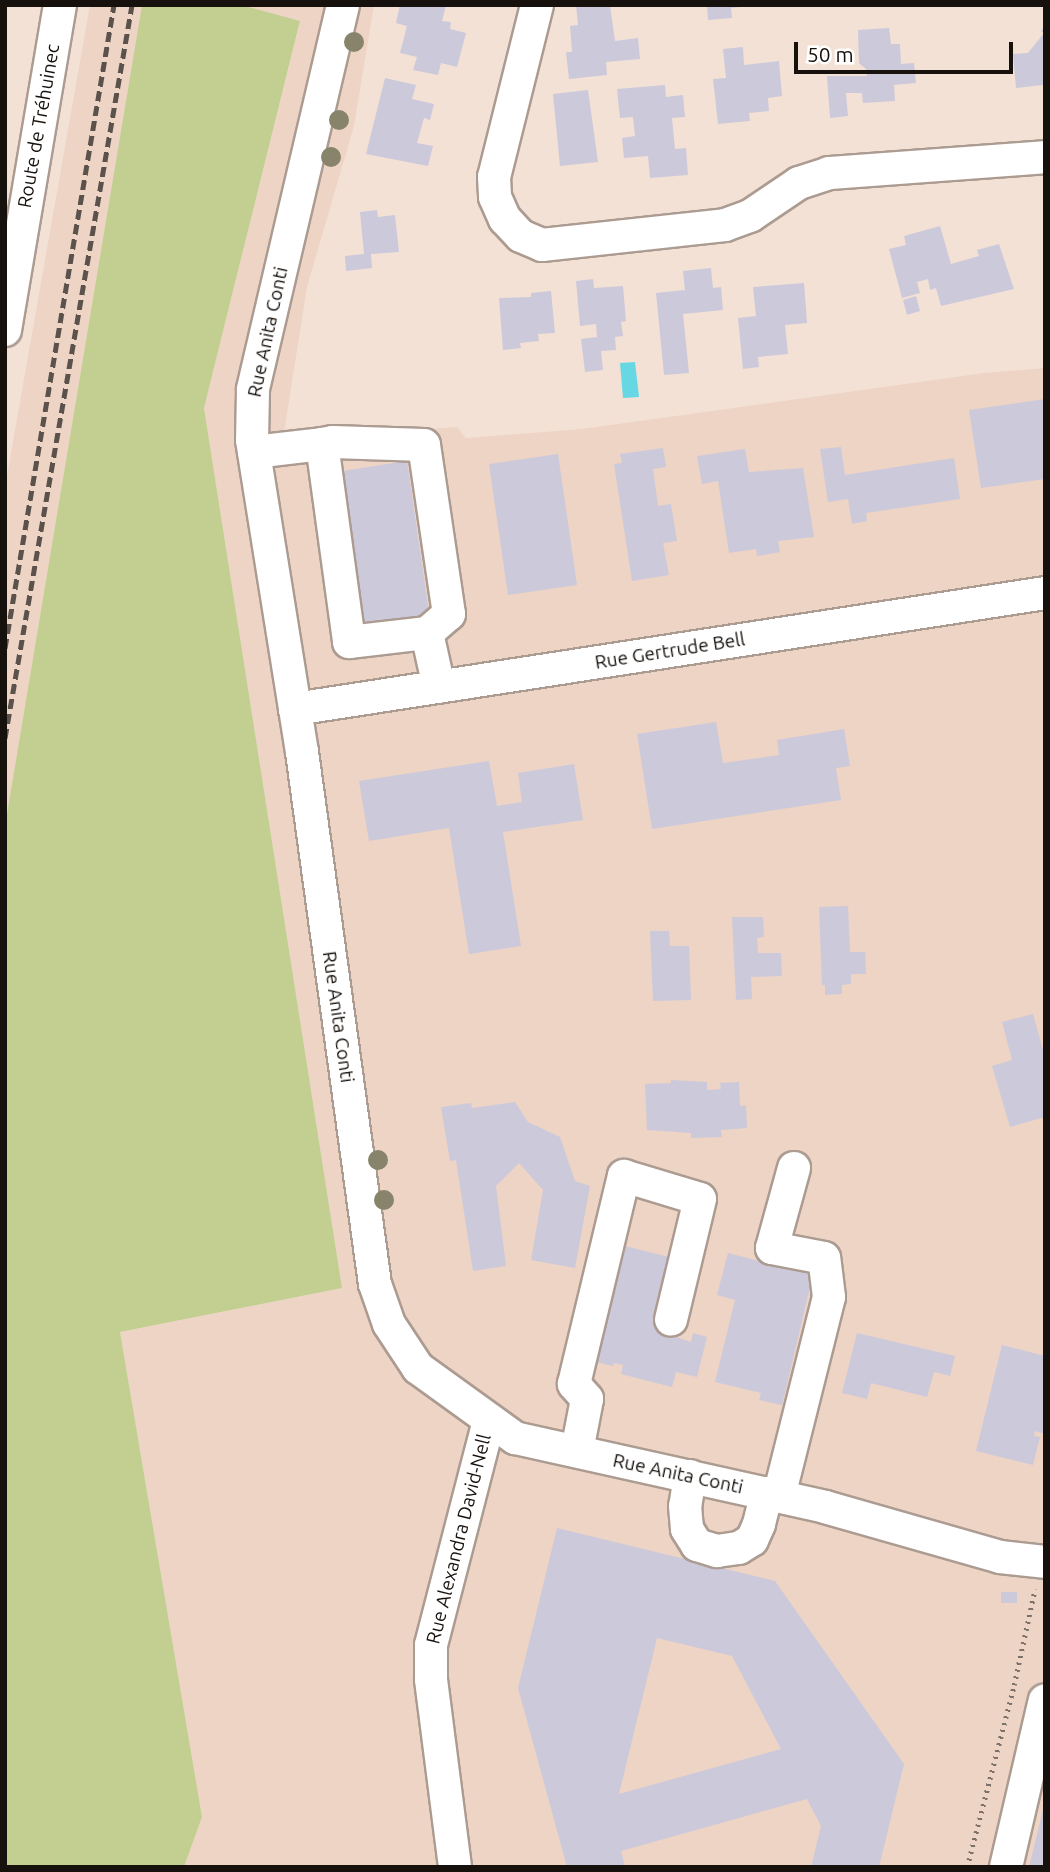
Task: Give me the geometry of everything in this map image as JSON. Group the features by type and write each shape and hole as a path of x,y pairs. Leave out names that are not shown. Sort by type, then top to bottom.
{"street":[{"name":"Route de Tréhuinec","path":"5,330 60,5"},
{"name":"Rue Anita Conti","path":"343,5 253,390 254,452 295,709 375,1283 389,1324 418,1368 515,1438 773,1495 1000,1557 1040,1575"},
{"path":"537,5 494,177 495,197 505,219 521,236 542,245 725,225 750,216 799,183 828,173 1045,157"},
{"path":"254,452 333,442 424,445 449,614 427,634 349,642 322,444"},
{"name":"Rue Gertrude Bell","path":"295,709 1045,593"},
{"path":"427,634 439,687"},
{"path":"690,1476 685,1506 687,1529 697,1545 718,1551 739,1548 752,1540 773,1495 829,1297 824,1258 772,1248 794,1168"},
{"path":"577,1451 587,1399 574,1384 624,1177 700,1199 671,1320"},
{"name":"Rue Alexandra David-Nell","path":"455,1867 431,1679 431,1645 489,1421"},
{"path":"1006,1867 1045,1700"}],"path":[{"path":"967,1867 1040,1575"}],"shaded area":[{"path":"90,5 142,5 5,826 5,487"},
{"path":"241,5 374,5 354,126 307,287 283,439 457,427 466,438 582,429 984,373 1045,368 1045,1867 184,1867 202,1817 120,1332 342,1288 204,408 300,22"}],"green space":[{"path":"142,5 241,5 300,21 204,408 342,1288 120,1332 202,1817 184,1867 5,1867 5,826"}],"water":[{"path":"635,362 639,397 623,398 620,363"}],"building":[{"path":"400,5 446,5 442,21 451,22 450,29 466,33 457,67 441,63 438,75 413,70 417,57 400,53 407,26 396,23"},
{"path":"576,5 610,5 615,41 638,38 640,59 606,62 607,75 569,79 566,52 572,52 570,26 578,25"},
{"path":"707,5 740,7 731,8 732,18 708,20"},
{"path":"1045,26 1045,82 1043,85 1016,88 1013,54 1028,53 1044,33 1041,31"},
{"path":"889,28 891,44 900,44 901,64 914,63 916,83 894,85 895,101 863,103 862,93 846,93 848,116 830,118 827,76 867,76 866,69 859,63 858,30"},
{"path":"743,47 744,65 779,61 782,96 768,98 769,111 749,113 750,121 718,124 713,79 726,78 723,49"},
{"path":"385,78 416,85 412,99 434,104 430,120 424,118 417,143 433,146 428,166 366,154"},
{"path":"665,85 666,97 683,95 685,117 672,118 675,149 686,148 688,175 650,178 648,156 624,158 622,138 635,136 633,117 620,118 617,89"},
{"path":"588,90 598,162 560,166 553,94"},
{"path":"377,210 378,217 395,215 399,252 371,254 372,268 346,271 345,256 364,254 360,212"},
{"path":"940,226 951,264 979,256 977,250 999,244 1014,289 941,306 936,288 930,290 928,279 917,282 920,293 902,298 889,249 906,245 904,236"},
{"path":"711,268 713,288 721,287 723,310 683,314 689,373 664,375 656,293 685,290 683,271"},
{"path":"593,279 594,288 623,286 626,321 621,322 623,336 615,337 616,350 601,351 603,370 585,372 581,339 597,337 596,324 580,326 576,281"},
{"path":"804,283 807,323 785,325 788,354 758,357 759,367 743,369 738,318 756,316 753,287"},
{"path":"551,291 555,333 538,334 539,341 520,343 521,348 503,350 499,298 531,297 531,293"},
{"path":"916,296 920,311 907,315 903,300"},
{"path":"1045,399 1045,479 981,488 969,410"},
{"path":"841,447 845,475 954,458 960,499 866,513 867,521 852,524 848,499 828,502 820,449"},
{"path":"663,448 666,467 653,469 658,506 671,504 677,541 663,543 669,575 632,581 614,464 622,463 620,454"},
{"path":"745,449 749,472 803,468 814,537 778,541 780,552 757,556 756,549 729,553 718,481 702,484 697,456"},
{"path":"558,454 577,585 508,595 489,464"},
{"path":"407,461 430,619 353,630 330,473"},
{"path":"716,722 723,763 779,755 777,740 844,729 850,766 836,768 841,800 652,829 637,734"},
{"path":"489,761 497,806 522,802 518,773 574,764 583,820 503,832 521,946 469,954 449,828 369,841 359,781"},
{"path":"848,906 850,952 865,952 866,974 851,974 851,984 842,985 842,994 825,995 825,985 822,985 819,907"},
{"path":"732,917 763,917 764,937 757,938 758,953 781,953 782,976 751,977 752,999 736,1000"},
{"path":"650,931 669,931 670,946 689,946 691,1000 653,1001"},
{"path":"1033,1014 1045,1057 1045,1117 1010,1127 992,1066 1012,1060 1002,1022"},
{"path":"671,1080 707,1082 707,1090 721,1089 720,1083 739,1082 740,1106 746,1105 747,1128 721,1130 722,1137 691,1138 691,1133 647,1130 645,1084 671,1083"},
{"path":"515,1102 528,1122 560,1137 575,1181 590,1186 575,1268 531,1260 543,1190 519,1163 496,1186 506,1266 473,1271 456,1160 450,1161 441,1107 471,1103 472,1108"},
{"path":"625,1246 673,1258 655,1330 691,1342 693,1333 707,1337 697,1377 676,1372 672,1387 621,1374 623,1365 596,1362"},
{"path":"728,1253 813,1275 782,1405 759,1400 761,1393 715,1382 735,1300 717,1295"},
{"path":"857,1333 955,1356 950,1376 934,1372 927,1397 871,1383 867,1399 842,1393"},
{"path":"1002,1345 1045,1356 1045,1434 1035,1431 1034,1436 1040,1437 1033,1465 976,1451"},
{"path":"557,1528 775,1581 904,1764 879,1867 811,1867 821,1826 807,1799 621,1851 625,1867 567,1867 518,1688","holes":["657,1638 732,1656 781,1749 619,1794"]},
{"path":"1001,1592 1017,1592 1017,1603 1001,1603"},
{"path":"1044,1806 1045,1867 1029,1867"}],"railway":[{"path":"5,648 114,5"},
{"path":"5,738 132,5"}]}
